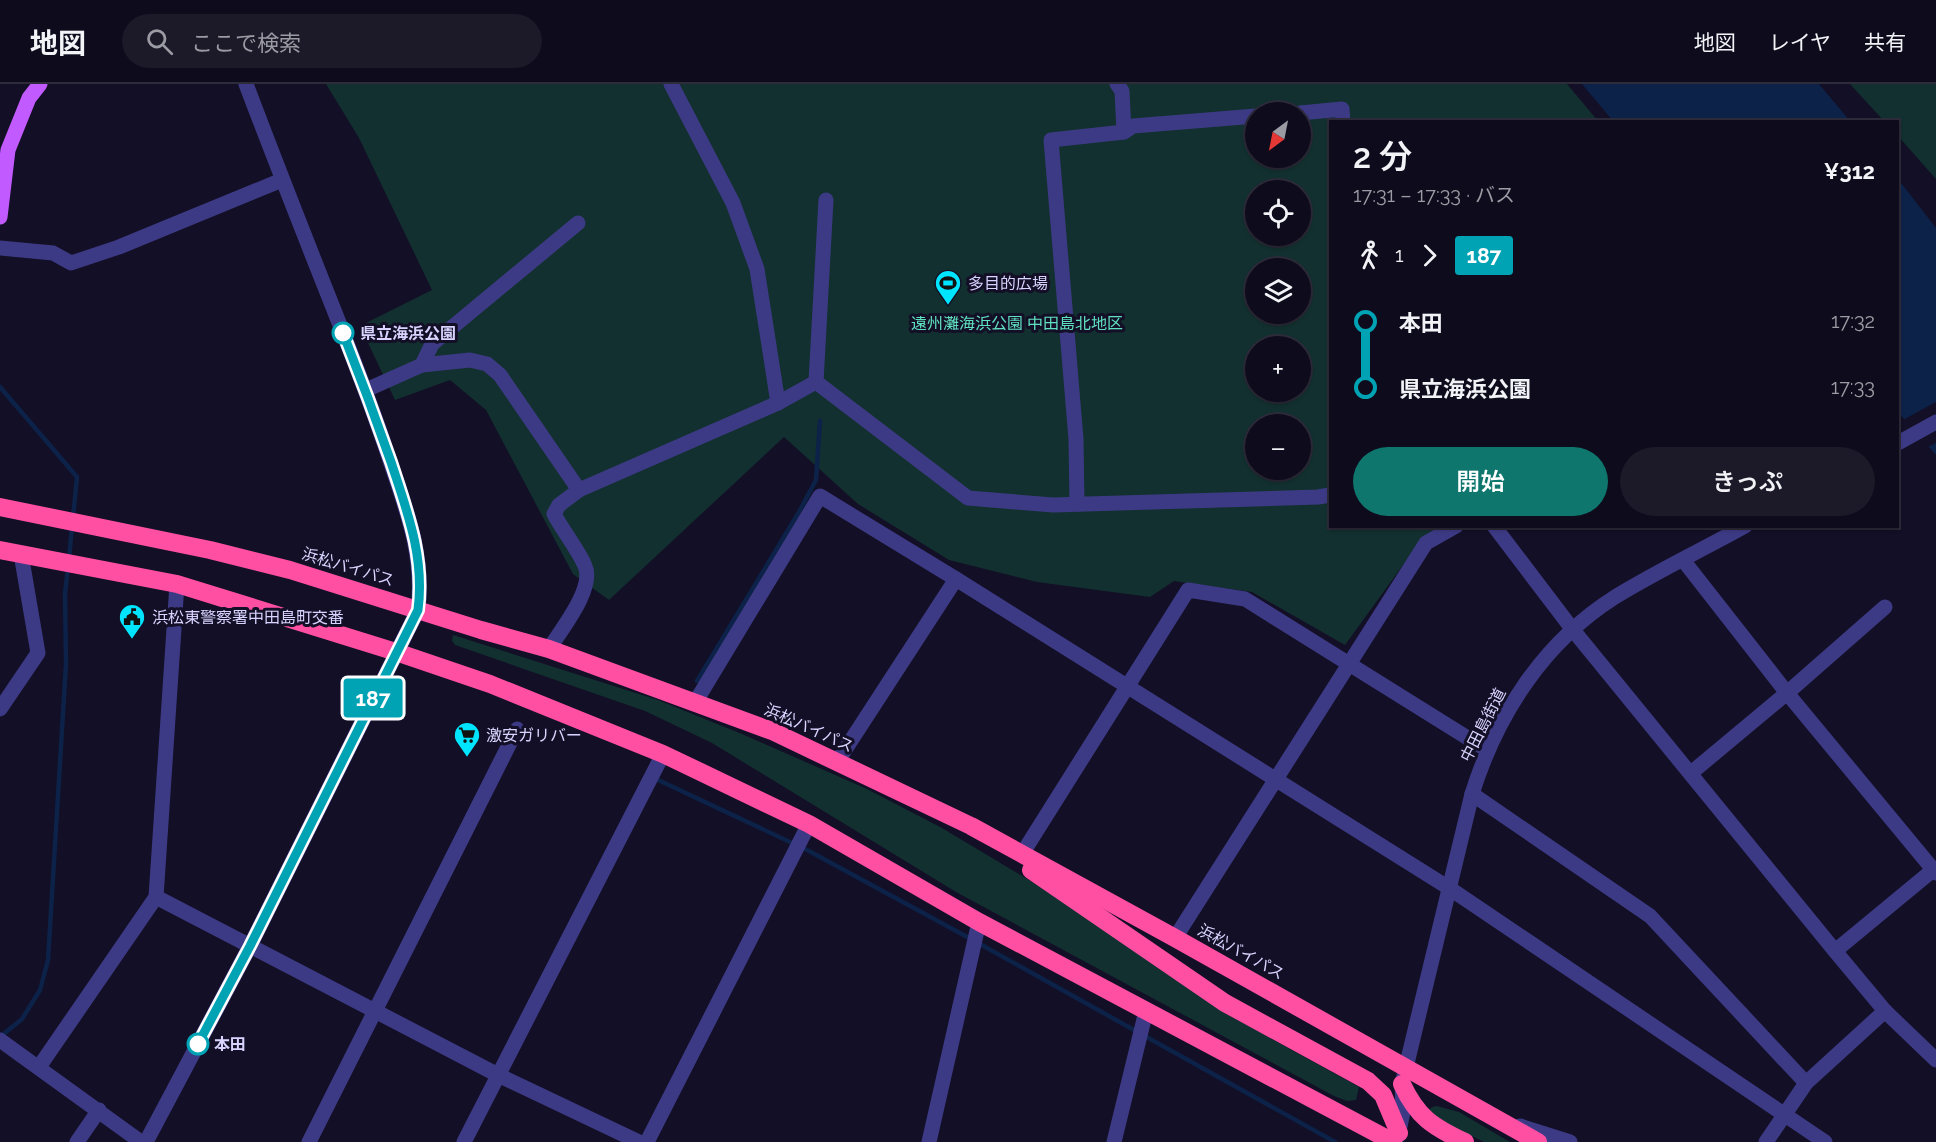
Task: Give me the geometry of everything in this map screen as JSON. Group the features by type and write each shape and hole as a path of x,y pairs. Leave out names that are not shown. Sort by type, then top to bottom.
{"highway":[{"name":"浜松バイパス","path":"0,507 95,525 290,570 549,649 696,701 772,731 972,826 1175,938 1405,1075 1500,1119 1538,1142"},
{"path":"0,550 177,584 396,652 490,684 663,754 1144,1017 1390,1139"},
{"path":"972,826 1024,866 1225,1003 1368,1081 1383,1095 1387,1106 1390,1139"},
{"path":"1405,1075 1410,1101 1425,1119 1465,1142"}],"main road":[{"path":"0,217 8,150 29,98 40,84"}],"street":[{"path":"146,1142 250,946 418,610 421,589 418,553 402,495 366,390 246,84"},
{"path":"671,84 733,203 757,269 778,403"},
{"path":"1117,84 1122,91 1124,132"},
{"path":"1311,111 1342,109 1343,120"},
{"path":"1077,504 1076,439 1051,140 1124,132 1133,126 1245,117"},
{"path":"0,248 53,253 71,263 282,180"},
{"path":"816,382 826,200"},
{"path":"422,365 432,344 578,223"},
{"path":"366,390 422,365 470,360 487,364 500,375 579,490"},
{"path":"816,382 968,498 1053,505 1329,495"},
{"path":"549,649 576,607 588,578 586,567 554,514 560,506 579,490 778,403 816,382"},
{"path":"1899,442 1936,422"},
{"path":"696,701 820,496 1449,888 1825,1142"},
{"path":"1175,938 1426,543 1452,528"},
{"path":"1496,528 1573,630 1835,951 1885,1011 1936,1060"},
{"name":"中田島街道","path":"1390,1139 1403,1112 1405,1075 1472,794 1487,750 1506,714 1530,676 1573,630 1614,598 1741,528"},
{"path":"0,709 39,653 21,554"},
{"path":"1683,560 1787,693 1935,872 1835,951"},
{"path":"837,762 956,579"},
{"path":"39,1067 156,897 177,584"},
{"path":"1022,854 1188,590 1245,599 1487,750"},
{"path":"1691,773 1885,607"},
{"path":"309,1142 517,729"},
{"path":"464,1142 663,754"},
{"path":"1472,794 1650,916 1806,1083"},
{"path":"647,1142 805,830"},
{"path":"156,897 498,1075 639,1142"},
{"path":"929,1142 978,926"},
{"path":"1766,1142 1806,1083 1885,1011"},
{"path":"1114,1142 1144,1017"},
{"path":"4,1043 141,1142"},
{"name":"中田島街道","path":"1387,1106 1405,1075"},
{"path":"77,1142 99,1110"},
{"path":"1500,1119 1570,1142"}],"green space":[{"name":"遠州灘海浜公園 中田島北地区","path":"326,84 1567,84 1597,120 1329,120 1329,528 1443,528 1422,539 1345,645 1252,592 1174,581 1150,597 1037,582 949,560 858,504 784,437 609,600 573,574 486,410 450,380 395,400 360,326 432,290 359,138"},
{"path":"1850,84 1936,84 1936,179 1899,137 1899,120 1883,120"},
{"path":"453,635 658,700 867,789 942,828 1091,917 1221,1011 1359,1087 1356,1100 1347,1101 1334,1096 956,892 712,743 645,711 455,645 452,641"},
{"path":"1437,1106 1459,1112 1510,1142 1484,1142 1437,1119 1428,1111"}],"water":[{"path":"1582,84 1819,84 1849,120 1612,120"},
{"path":"1899,180 1936,228 1936,455 1899,413"}],"pier":[{"path":"1936,402 1936,443 1926,448 1901,421"}],"waterway":[{"path":"0,387 77,477 73,518"},
{"path":"697,681 816,480 820,421"},
{"path":"69,559 72,526"},
{"path":"0,1037 22,1019 40,990 48,960 66,664 65,593 68,568"},
{"path":"656,779 809,851 971,939"},
{"path":"978,943 1335,1142"}],"bus line":[{"name":"187","path":"198,1044 250,946 418,610 421,589 418,553 402,495 366,390 343,333"}],"place":[{"name":"多目的広場","path":"948,306"},
{"name":"県立海浜公園","path":"343,333"},
{"name":"浜松東警察署中田島町交番","path":"132,640"},
{"name":"激安ガリバー","path":"467,758"},
{"name":"本田","path":"198,1044"}]}
